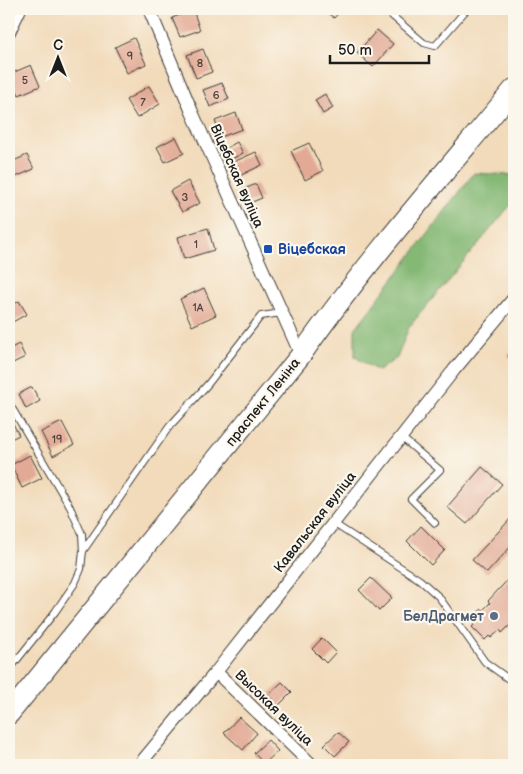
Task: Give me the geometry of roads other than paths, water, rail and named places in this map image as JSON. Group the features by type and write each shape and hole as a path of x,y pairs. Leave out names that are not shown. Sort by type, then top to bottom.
{"main road":[{"name":"праспект Леніна","path":"9,714 301,355 370,263 514,89"}],"street":[{"path":"9,32 20,9"},
{"name":"Віцебская вуліца","path":"149,9 192,112 301,355"},
{"name":"Кавальская вуліца","path":"138,765 216,672 454,370 514,298"},
{"name":"Высокая вуліца","path":"216,672 312,765"}],"lane":[{"path":"384,9 424,43 435,46 467,9"},
{"path":"83,553 169,427 208,384 261,316 282,313"},
{"path":"9,403 70,507 82,534 83,553 81,569 75,583 55,612 9,670"},
{"path":"401,437 440,470 411,499 436,523"},
{"path":"333,523 420,580 440,597 484,662 514,683"}],"place":[{"name":"Віцебская","path":"268,249"},
{"name":"БелДрагмет","path":"494,616"}]}
